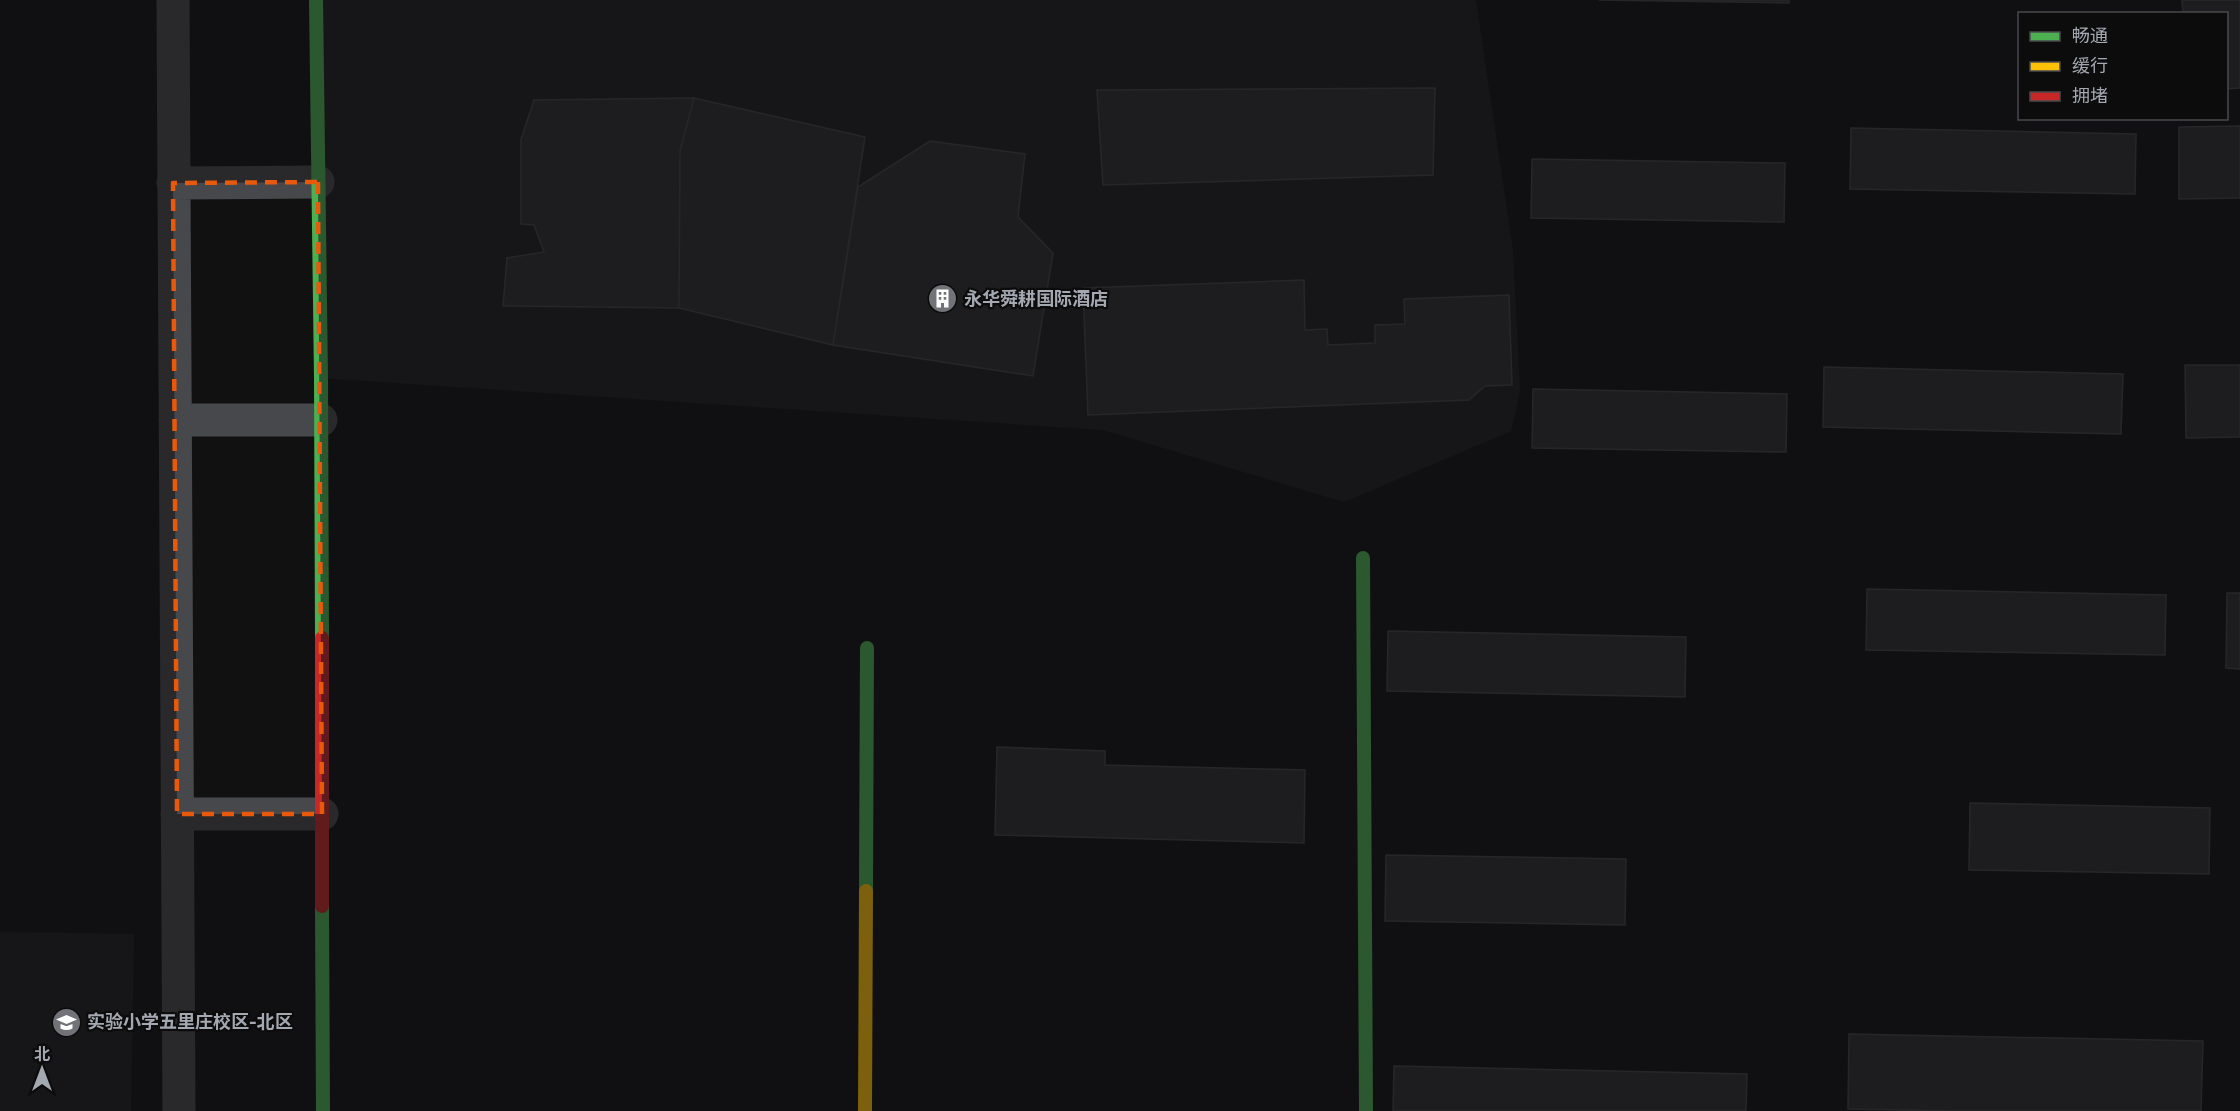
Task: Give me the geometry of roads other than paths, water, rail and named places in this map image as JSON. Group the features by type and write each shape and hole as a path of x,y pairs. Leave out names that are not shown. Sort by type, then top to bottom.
{"street":[{"path":"173,0 179,1111"},
{"path":"316,0 321,420 323,1111"},
{"path":"173,183 318,182"},
{"path":"174,420 321,420"},
{"path":"1363,558 1366,1111"},
{"path":"864,1111 867,648"},
{"path":"177,814 322,814"}],"place":[{"name":"永华舜耕国际酒店","path":"943,299"},
{"name":"实验小学五里庄校区-北区","path":"66,1022"}]}
